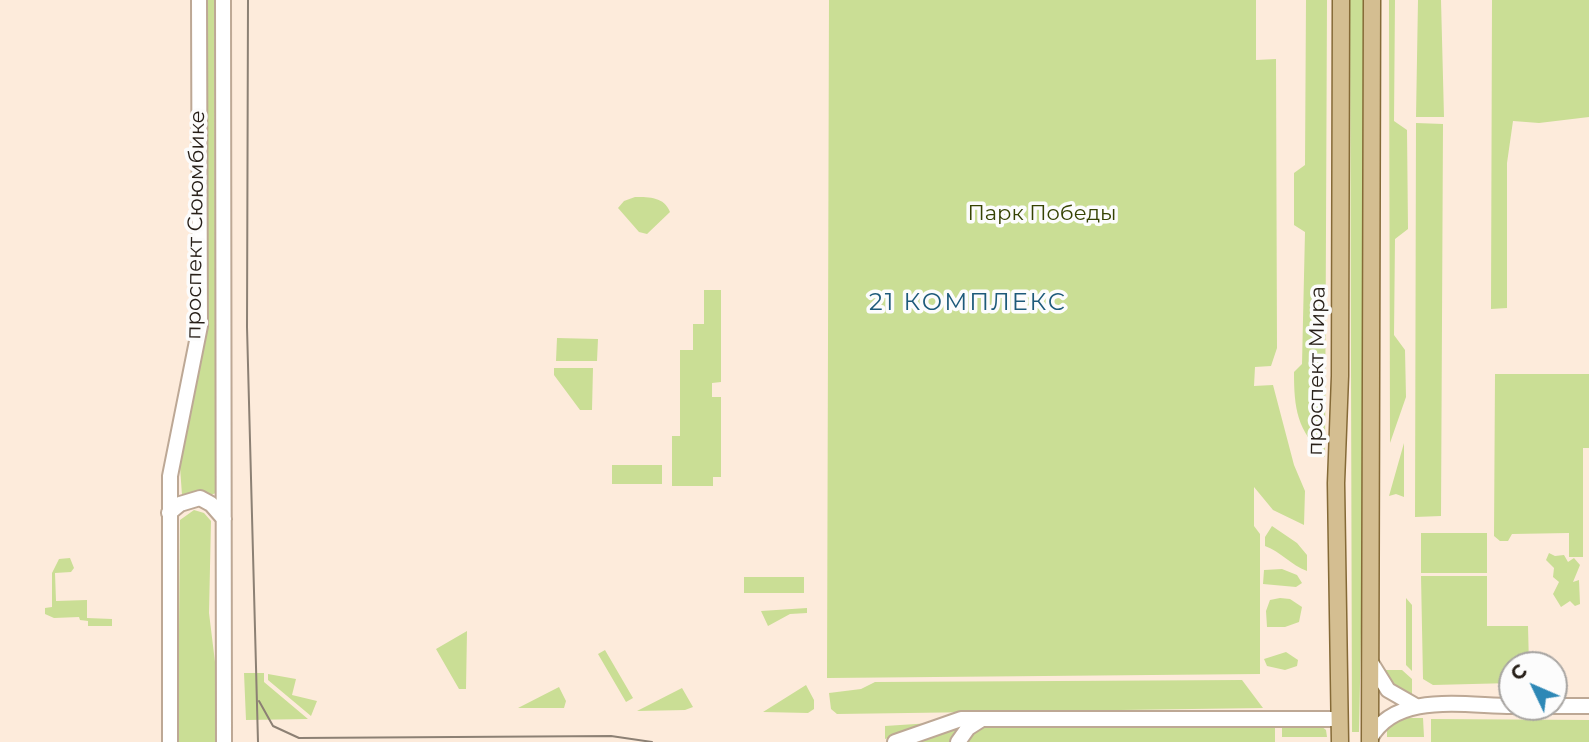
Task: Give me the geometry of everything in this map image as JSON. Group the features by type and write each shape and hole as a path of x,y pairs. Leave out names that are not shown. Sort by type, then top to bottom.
{"main road":[{"name":"проспект Сююмбике","path":"170,735 170,476 200,326 199,0"},
{"name":"проспект Сююмбике","path":"223,0 226,742"},
{"name":"проспект Мира","path":"1340,741 1336,482 1340,376 1341,0"},
{"path":"1370,741 1372,0"},
{"path":"169,513 180,504 200,498 224,519"},
{"path":"1370,661 1388,690 1416,706"},
{"path":"1370,741 1387,717 1416,706 1498,706"},
{"path":"1568,706 1589,706"},
{"path":"895,742 961,719 1340,719"},
{"path":"958,742 968,728 982,719"},
{"path":"159,742 170,735"}],"green space":[{"path":"207,0 214,0 216,493 208,496 182,495 180,467 208,319"},
{"name":"Парк Победы","path":"829,0 1256,0 1256,60 1276,59 1277,348 1271,366 1255,367 1254,386 1273,385 1294,465 1305,491 1304,525 1273,510 1254,487 1254,526 1260,534 1260,674 827,678"},
{"path":"1306,0 1327,0 1325,457 1303,428 1296,408 1294,385 1294,372 1302,364 1305,232 1294,225 1294,173 1305,165"},
{"path":"1350,0 1364,0 1363,532 1359,732 1352,732"},
{"path":"1389,0 1395,0 1394,121 1407,130 1408,229 1395,239 1394,335 1405,350 1406,397 1390,443"},
{"path":"1418,0 1441,0 1444,117 1416,117"},
{"path":"1492,0 1589,0 1589,117 1539,123 1513,121 1507,163 1507,308 1491,309"},
{"path":"1416,123 1443,124 1441,516 1415,517"},
{"path":"635,197 660,201 670,212 647,234 639,232 618,208 624,201"},
{"path":"704,290 721,290 721,382 712,383 712,397 721,397 721,477 713,477 713,486 672,486 672,436 680,436 680,350 693,350 693,324 704,324"},
{"path":"557,338 598,339 597,361 556,361"},
{"path":"554,368 593,368 592,410 580,410 554,375"},
{"path":"1495,374 1589,374 1589,448 1583,448 1583,557 1569,557 1569,533 1512,534 1508,541 1500,541 1494,536"},
{"path":"1404,443 1404,497 1396,494 1389,496"},
{"path":"612,465 662,465 662,484 612,484"},
{"path":"194,510 204,513 211,521 209,613 215,662 215,742 178,742 180,520"},
{"path":"1272,526 1297,543 1307,555 1307,571 1265,546 1265,537"},
{"path":"1421,533 1487,533 1487,573 1421,573"},
{"path":"1549,553 1555,556 1564,555 1568,562 1574,558 1580,565 1573,582 1579,580 1580,604 1575,606 1570,601 1561,607 1553,594 1559,582 1553,577 1554,568 1546,560"},
{"path":"70,558 74,568 71,572 55,573 56,601 87,600 87,618 112,619 112,626 88,626 88,621 80,620 79,617 54,618 45,614 45,608 52,607 52,573 59,559"},
{"path":"1282,569 1297,575 1302,583 1296,587 1263,584 1264,570"},
{"path":"1421,576 1487,576 1487,626 1528,626 1529,651 1498,651 1498,683 1433,685 1423,679"},
{"path":"744,577 804,577 804,593 744,593"},
{"path":"1406,598 1412,605 1412,671 1406,665"},
{"path":"1290,599 1302,607 1299,622 1285,627 1267,627 1266,611 1270,600"},
{"path":"807,608 807,613 790,614 768,626 761,611"},
{"path":"467,631 466,689 459,689 436,649"},
{"path":"605,650 633,698 626,702 598,654"},
{"path":"1286,652 1298,660 1297,666 1285,670 1267,666 1264,659"},
{"path":"1386,670 1402,670 1412,679 1412,695 1399,693 1386,677"},
{"path":"244,673 264,673 264,682 308,719 246,720"},
{"path":"268,674 296,679 292,695 317,701 311,716 268,680"},
{"path":"1242,680 1263,708 837,714 831,709 829,693 861,689 875,682"},
{"path":"806,685 814,700 814,709 808,713 763,712"},
{"path":"559,687 566,701 564,708 518,708"},
{"path":"682,688 693,707 685,710 637,711"},
{"path":"1400,718 1423,718 1424,737 1387,737 1387,727"},
{"path":"1431,719 1589,720 1589,742 1431,742"},
{"path":"931,723 885,739 885,726"},
{"path":"965,726 1275,726 1275,742 915,742"},
{"path":"1321,726 1326,730 1327,737 1282,737 1282,727"}],"tram line":[{"path":"248,0 247,327 258,742"},
{"path":"259,701 273,726 299,738 611,736 652,742"}],"district":[{"name":"21 КОМПЛЕКС","path":"968,303"}]}
